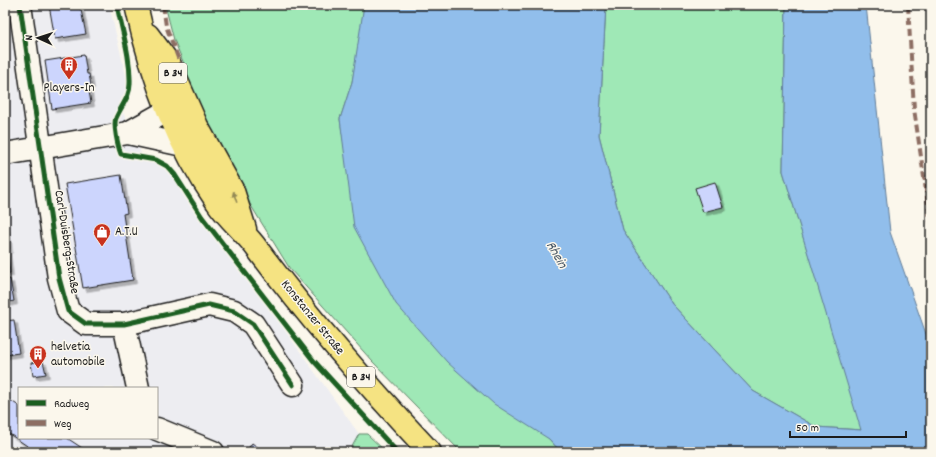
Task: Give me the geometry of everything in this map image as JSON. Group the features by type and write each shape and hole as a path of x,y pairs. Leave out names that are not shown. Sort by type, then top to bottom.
{"main road":[{"name":"Konstanzer Straße","path":"139,15 153,71 168,111 183,145 217,203 246,234 295,299 371,389 430,452"},
{"name":"Konstanzer Straße","path":"139,15 169,63 197,126 233,191 246,234"}],"street":[{"name":"Carl-Duisberg-Straße","path":"20,5 15,34 41,148 59,278 68,311 86,324 124,324 209,305 234,311 253,324 293,385"},
{"path":"5,154 128,133 168,111 197,126"},
{"path":"128,133 183,145"},
{"path":"124,324 138,387"},
{"path":"158,429 213,452"}],"shaded area":[{"path":"5,5 109,5 128,84 120,106 142,155 165,163 359,434 349,452 5,452"}],"green space":[{"path":"165,5 364,5 359,47 352,82 340,119 347,165 549,439 561,452 461,452 372,361 290,269 229,170 185,76 187,71 174,40"},
{"path":"606,5 786,5 783,171 862,430 816,427 753,391 672,304 623,230 599,135"},
{"path":"359,434 367,434 386,452 349,452"}],"water":[{"name":"Rhein","path":"364,5 606,5 599,135 623,230 672,304 753,391 816,427 861,430 783,171 786,5 866,5 890,232 931,348 931,452 561,452 549,439 494,404 447,362 396,304 354,227 340,119 352,82"}],"building":[{"path":"49,5 80,5 86,34 55,39"},
{"name":"Players-In","path":"84,55 87,74 89,74 91,85 88,85 91,103 52,109 45,61"},
{"name":"A.T.U","path":"121,175 127,213 123,214 133,280 83,288 65,184"},
{"path":"715,182 723,207 703,212 695,188"},
{"path":"5,222 8,239 5,239"},
{"path":"5,239 8,239 9,249 7,250 10,273 5,273"},
{"path":"10,279 14,301 5,303 5,280"},
{"path":"14,320 19,353 5,355 5,321"},
{"name":"helvetia automobile","path":"43,361 46,374 33,376 31,363"},
{"path":"5,397 18,405 18,439 68,439 88,452 36,452 5,431"},
{"path":"252,443 264,452 246,452"}],"marked path":[{"path":"163,5 166,26 183,71"},
{"path":"908,5 914,109 931,225"}],"cycle path":[{"path":"20,5 59,278 68,311 86,324 124,324 209,305 234,311 253,324 293,385"},
{"path":"117,5 128,54 130,74 129,93 115,121 116,136 121,154 156,160 167,166 175,175 202,217 313,360 397,452"}],"place":[{"name":"Players-In","path":"69,80"},
{"name":"A.T.U","path":"102,247"},
{"name":"helvetia automobile","path":"38,369"}]}
